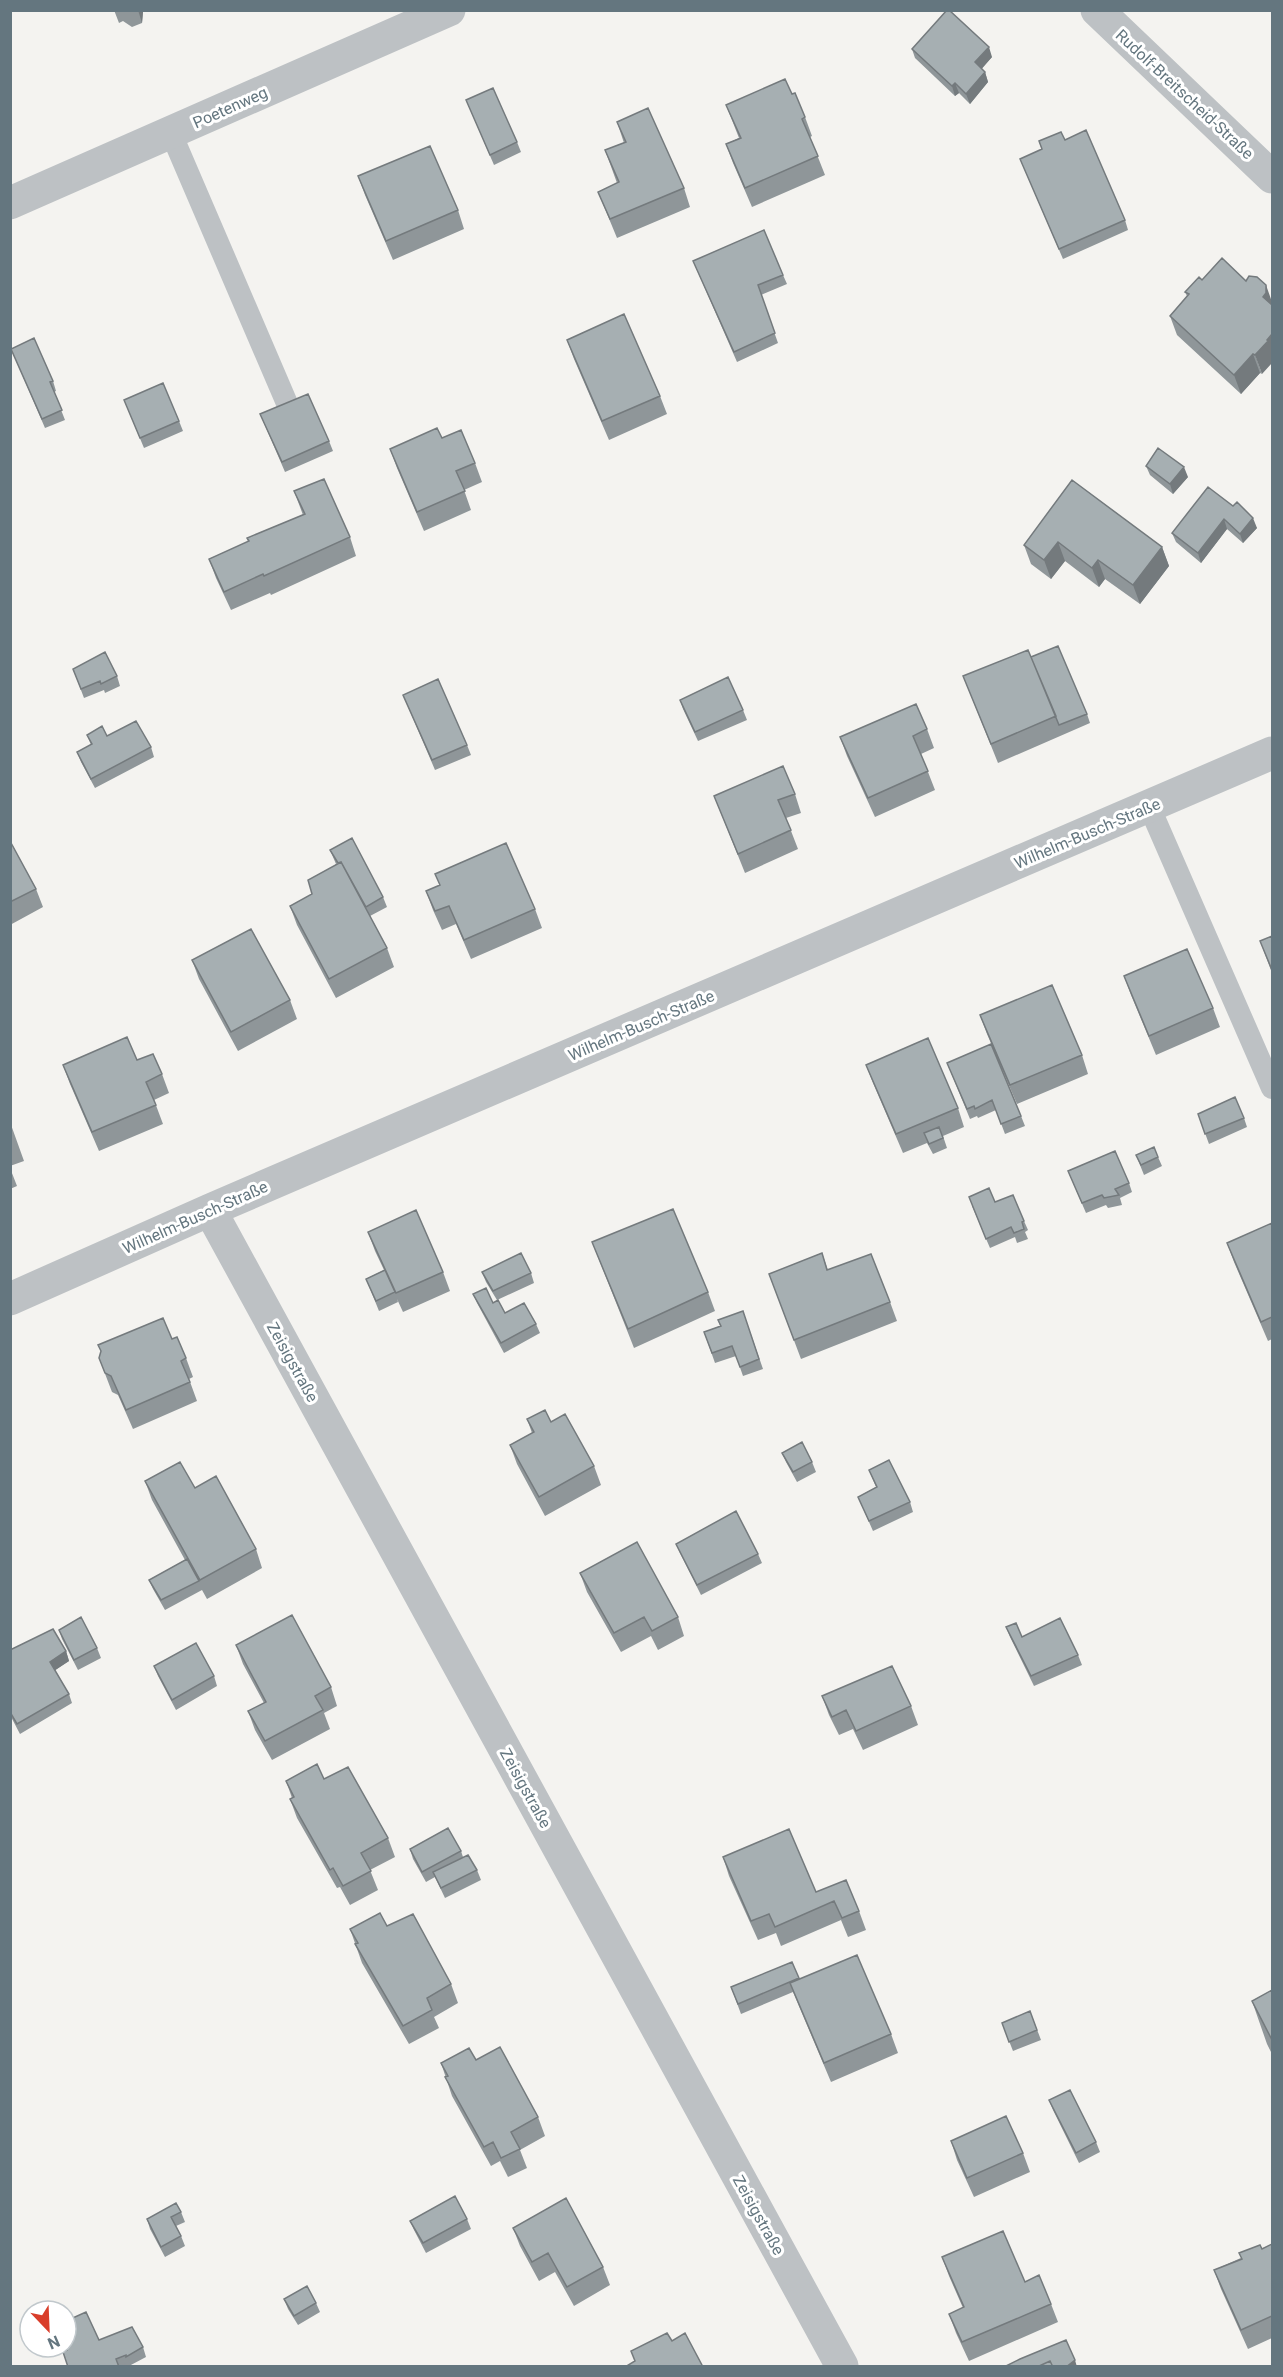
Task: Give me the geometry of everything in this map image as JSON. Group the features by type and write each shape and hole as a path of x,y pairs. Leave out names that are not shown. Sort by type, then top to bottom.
{"street":[{"name":"Poetenweg","path":"10,203 449,10"},
{"name":"Rudolf-Breitscheid-Straße","path":"1097,10 1272,177"},
{"name":"Wilhelm-Busch-Straße","path":"10,1299 210,1210 1272,753"},
{"name":"Zeisigstraße","path":"210,1210 842,2367"}],"lane":[{"path":"171,133 289,408"},
{"path":"1149,806 1272,1088"}],"building":[{"path":"947,10 989,47 975,62 985,72 966,94 955,83 952,86 912,49"},
{"path":"785,79 792,94 795,93 805,117 802,119 818,156 745,188 726,144 741,138 726,105"},
{"path":"493,88 517,142 490,155 466,100"},
{"path":"648,108 684,188 610,219 598,192 619,182 605,150 626,142 617,122"},
{"path":"1086,130 1125,220 1059,249 1020,159 1042,149 1039,141 1061,132 1065,140"},
{"path":"430,146 458,210 386,241 358,176"},
{"path":"764,230 783,275 758,285 775,333 734,352 693,261"},
{"path":"1222,258 1246,281 1249,276 1257,277 1266,285 1266,293 1263,297 1272,305 1272,334 1268,341 1234,375 1170,316 1189,294 1185,292 1199,277 1202,280"},
{"path":"624,314 660,396 602,421 567,340"},
{"path":"34,338 53,381 50,382 62,410 42,419 11,349"},
{"path":"163,383 179,421 140,438 124,400"},
{"path":"308,394 329,441 282,462 260,414"},
{"path":"437,428 442,438 461,430 475,463 456,471 465,491 417,512 390,449"},
{"path":"1158,448 1184,467 1170,484 1146,466"},
{"path":"324,479 350,537 224,592 209,559 249,541 247,538 305,514 294,491"},
{"path":"1072,480 1162,547 1133,585 1098,560 1092,568 1058,542 1044,560 1024,545"},
{"path":"1208,487 1233,506 1237,502 1253,518 1240,534 1224,519 1198,553 1172,533"},
{"path":"1058,646 1087,714 1059,725 1031,657"},
{"path":"1028,650 1056,716 991,744 963,676"},
{"path":"105,652 117,676 101,684 100,681 81,689 73,669"},
{"path":"728,677 743,710 695,732 680,700"},
{"path":"438,679 467,745 432,760 403,695"},
{"path":"916,704 927,729 913,736 928,771 868,798 840,737"},
{"path":"136,721 151,747 91,779 77,752 92,744 87,735 102,726 107,736"},
{"path":"783,766 795,794 778,800 791,830 738,854 714,796"},
{"path":"352,838 383,897 366,907 341,862 338,863 330,850"},
{"path":"10,841 36,889 10,902"},
{"path":"506,843 535,909 464,940 449,906 435,911 426,891 440,885 435,874"},
{"path":"341,862 387,948 329,979 290,906 312,894 308,880"},
{"path":"251,929 290,1000 231,1032 192,960"},
{"path":"1272,936 1272,970 1260,941"},
{"path":"1187,949 1213,1008 1149,1036 1124,976"},
{"path":"1052,985 1082,1055 1010,1085 980,1015"},
{"path":"127,1037 137,1060 153,1054 162,1074 146,1082 156,1105 92,1132 63,1065"},
{"path":"928,1038 958,1108 896,1134 866,1065"},
{"path":"991,1044 1021,1116 1001,1124 992,1100 975,1109 974,1106 967,1109 947,1063"},
{"path":"1235,1097 1244,1118 1205,1134 1198,1114"},
{"path":"939,1127 943,1138 929,1144 924,1133"},
{"path":"1154,1147 1158,1157 1141,1165 1136,1155"},
{"path":"1115,1151 1129,1183 1115,1189 1119,1195 1104,1198 1102,1195 1082,1203 1068,1171"},
{"path":"989,1188 995,1202 1013,1195 1024,1221 1022,1222 1024,1229 1014,1233 1011,1227 986,1239 969,1197"},
{"path":"673,1209 708,1292 628,1329 592,1242"},
{"path":"416,1210 443,1272 396,1293 368,1232"},
{"path":"1272,1223 1272,1317 1261,1322 1227,1243"},
{"path":"521,1253 531,1273 493,1291 482,1272"},
{"path":"822,1253 827,1270 871,1254 890,1302 794,1340 769,1274"},
{"path":"385,1270 395,1292 376,1301 366,1279"},
{"path":"486,1288 493,1303 498,1300 505,1313 524,1303 536,1324 501,1343 473,1294"},
{"path":"743,1311 759,1359 740,1367 732,1346 712,1353 704,1332 721,1326 718,1320"},
{"path":"163,1318 172,1339 177,1337 186,1358 181,1361 190,1382 126,1410 111,1376 105,1373 99,1358 101,1351 98,1345"},
{"path":"545,1410 551,1422 565,1414 594,1466 539,1497 510,1445 534,1432 527,1419"},
{"path":"802,1442 812,1462 793,1472 782,1453"},
{"path":"889,1460 910,1502 869,1521 858,1497 877,1487 869,1470"},
{"path":"180,1462 195,1488 216,1476 256,1549 200,1580 145,1481"},
{"path":"736,1511 758,1554 697,1585 676,1544"},
{"path":"637,1542 678,1617 652,1631 644,1617 614,1633 580,1573"},
{"path":"187,1559 199,1581 161,1600 149,1580"},
{"path":"292,1615 331,1687 315,1696 323,1710 265,1741 248,1711 266,1702 236,1645"},
{"path":"81,1617 97,1648 74,1660 59,1630"},
{"path":"1060,1618 1078,1655 1031,1676 1006,1627 1016,1623 1022,1637"},
{"path":"53,1629 66,1651 50,1662 69,1694 17,1724 10,1712 10,1650"},
{"path":"196,1643 214,1676 172,1700 154,1666"},
{"path":"892,1666 911,1706 856,1731 846,1710 832,1717 822,1696"},
{"path":"317,1764 324,1779 348,1767 388,1838 361,1853 371,1871 343,1886 333,1868 330,1870 290,1799 294,1797 286,1781"},
{"path":"448,1828 461,1851 422,1872 410,1849"},
{"path":"789,1829 816,1892 846,1880 859,1911 842,1918 834,1901 775,1927 769,1914 751,1921 723,1857"},
{"path":"468,1855 477,1870 441,1888 433,1872"},
{"path":"380,1913 387,1926 413,1914 451,1984 427,1998 432,2010 403,2026 355,1944 358,1943 350,1929"},
{"path":"857,1955 891,2034 824,2063 790,1983"},
{"path":"792,1962 799,1978 738,2004 731,1987"},
{"path":"1272,1990 1272,2040 1252,2001"},
{"path":"1030,2011 1037,2030 1009,2042 1002,2023"},
{"path":"500,2047 538,2117 511,2132 520,2149 501,2158 493,2142 484,2147 445,2077 448,2076 441,2063 469,2048 476,2060"},
{"path":"1070,2090 1096,2142 1076,2153 1049,2100"},
{"path":"1006,2116 1023,2153 967,2178 951,2141"},
{"path":"455,2196 467,2219 423,2243 410,2221"},
{"path":"566,2198 603,2267 567,2287 548,2253 532,2262 513,2228"},
{"path":"176,2203 181,2212 171,2217 181,2236 161,2247 147,2219"},
{"path":"1003,2231 1025,2282 1039,2275 1051,2304 962,2342 949,2314 964,2307 942,2257"},
{"path":"1272,2244 1272,2316 1241,2330 1214,2270 1242,2259 1239,2253 1260,2245 1262,2249"},
{"path":"307,2286 316,2303 294,2316 284,2299"},
{"path":"86,2312 99,2340 132,2327 143,2347 126,2357 126,2355 116,2359 119,2367 68,2367 65,2359 78,2359 78,2316"},
{"path":"667,2333 672,2341 685,2333 703,2367 625,2367 635,2361 631,2351"},
{"path":"1066,2340 1075,2360 1066,2367 1053,2367 1050,2361 1037,2367 1004,2367 1020,2359"},
{"path":"1050,2361 1053,2367 1037,2367"}]}
